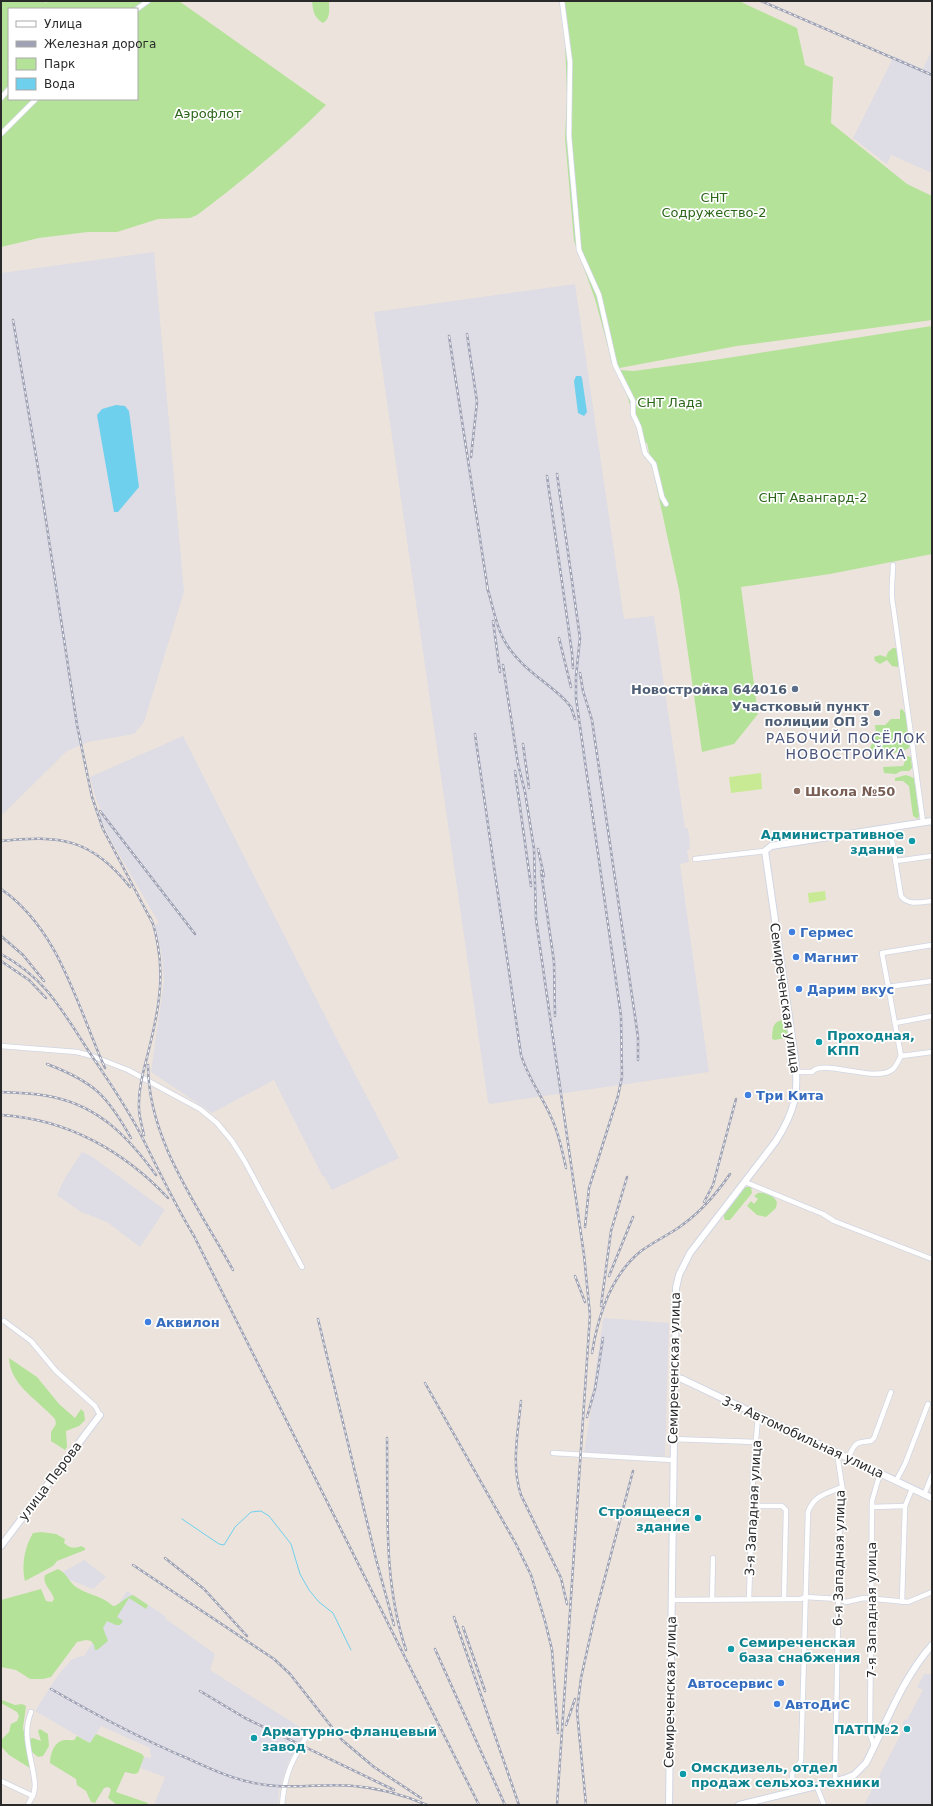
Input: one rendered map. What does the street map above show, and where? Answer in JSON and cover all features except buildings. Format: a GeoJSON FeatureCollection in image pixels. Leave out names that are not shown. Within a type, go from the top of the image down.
{"type":"FeatureCollection","features":[{"type":"Feature","properties":{"kind":"main road"},"geometry":{"type":"LineString","coordinates":[[765,851],[771,846],[932,821]]}},
{"type":"Feature","properties":{"kind":"main road","name":"Семиреченская улица"},"geometry":{"type":"LineString","coordinates":[[669,1805],[672,1439],[676,1288],[679,1275],[690,1253],[776,1141],[788,1122],[795,1103],[796,1072],[765,851]]}},
{"type":"Feature","properties":{"kind":"main road","name":"3-я Автомобильная улица"},"geometry":{"type":"LineString","coordinates":[[674,1377],[682,1379],[758,1417],[932,1498]]}},
{"type":"Feature","properties":{"kind":"main road","name":"улица Перова"},"geometry":{"type":"LineString","coordinates":[[1,1546],[100,1415]]}},
{"type":"Feature","properties":{"kind":"main road"},"geometry":{"type":"LineString","coordinates":[[739,1805],[817,1787],[854,1775],[866,1762],[905,1683],[916,1665],[932,1644]]}},
{"type":"Feature","properties":{"kind":"street"},"geometry":{"type":"LineString","coordinates":[[138,8],[148,1]]}},
{"type":"Feature","properties":{"kind":"street"},"geometry":{"type":"LineString","coordinates":[[562,1],[570,62],[569,136],[579,250],[599,295],[615,365],[633,401],[633,414],[639,427],[642,443],[649,460],[654,464],[662,497],[666,504]]}},
{"type":"Feature","properties":{"kind":"street"},"geometry":{"type":"LineString","coordinates":[[1,98],[8,90]]}},
{"type":"Feature","properties":{"kind":"street"},"geometry":{"type":"LineString","coordinates":[[1,134],[35,100]]}},
{"type":"Feature","properties":{"kind":"street"},"geometry":{"type":"LineString","coordinates":[[893,566],[893,585],[890,596],[893,605],[923,822]]}},
{"type":"Feature","properties":{"kind":"street"},"geometry":{"type":"LineString","coordinates":[[890,828],[901,896],[904,900],[909,902],[932,901]]}},
{"type":"Feature","properties":{"kind":"street"},"geometry":{"type":"LineString","coordinates":[[695,859],[765,851]]}},
{"type":"Feature","properties":{"kind":"street"},"geometry":{"type":"LineString","coordinates":[[896,861],[932,856]]}},
{"type":"Feature","properties":{"kind":"street"},"geometry":{"type":"LineString","coordinates":[[796,1072],[812,1072],[816,1068],[824,1067],[857,1072],[886,1072],[892,1070],[901,1056],[887,987],[882,953],[932,945]]}},
{"type":"Feature","properties":{"kind":"street"},"geometry":{"type":"LineString","coordinates":[[887,987],[932,981]]}},
{"type":"Feature","properties":{"kind":"street"},"geometry":{"type":"LineString","coordinates":[[895,1023],[932,1016]]}},
{"type":"Feature","properties":{"kind":"street"},"geometry":{"type":"LineString","coordinates":[[1,1046],[77,1052],[92,1056],[128,1070],[200,1109],[217,1123],[232,1140],[302,1267]]}},
{"type":"Feature","properties":{"kind":"street"},"geometry":{"type":"LineString","coordinates":[[901,1056],[932,1052]]}},
{"type":"Feature","properties":{"kind":"street"},"geometry":{"type":"LineString","coordinates":[[745,1182],[823,1214],[834,1221],[932,1259]]}},
{"type":"Feature","properties":{"kind":"street"},"geometry":{"type":"LineString","coordinates":[[4,1321],[20,1331],[31,1341],[56,1370],[96,1406],[100,1415]]}},
{"type":"Feature","properties":{"kind":"street"},"geometry":{"type":"LineString","coordinates":[[848,1458],[855,1444],[858,1442],[871,1441],[874,1438],[891,1392]]}},
{"type":"Feature","properties":{"kind":"street"},"geometry":{"type":"LineString","coordinates":[[896,1481],[905,1464],[928,1404]]}},
{"type":"Feature","properties":{"kind":"street","name":"3-я Западная улица"},"geometry":{"type":"LineString","coordinates":[[748,1599],[758,1417]]}},
{"type":"Feature","properties":{"kind":"street"},"geometry":{"type":"LineString","coordinates":[[672,1439],[756,1442]]}},
{"type":"Feature","properties":{"kind":"street"},"geometry":{"type":"LineString","coordinates":[[553,1453],[672,1460]]}},
{"type":"Feature","properties":{"kind":"street","name":"6-я Западная улица"},"geometry":{"type":"LineString","coordinates":[[835,1782],[840,1511],[843,1492],[837,1453]]}},
{"type":"Feature","properties":{"kind":"street","name":"7-я Западная улица"},"geometry":{"type":"LineString","coordinates":[[874,1746],[871,1741],[870,1734],[872,1508],[880,1474]]}},
{"type":"Feature","properties":{"kind":"street"},"geometry":{"type":"LineString","coordinates":[[924,1495],[932,1475]]}},
{"type":"Feature","properties":{"kind":"street"},"geometry":{"type":"LineString","coordinates":[[793,1792],[792,1774],[801,1761],[808,1512],[816,1498],[842,1488]]}},
{"type":"Feature","properties":{"kind":"street"},"geometry":{"type":"LineString","coordinates":[[902,1602],[905,1506],[912,1489]]}},
{"type":"Feature","properties":{"kind":"street"},"geometry":{"type":"LineString","coordinates":[[753,1506],[782,1506],[786,1510],[784,1599]]}},
{"type":"Feature","properties":{"kind":"street"},"geometry":{"type":"LineString","coordinates":[[872,1508],[905,1506]]}},
{"type":"Feature","properties":{"kind":"street"},"geometry":{"type":"LineString","coordinates":[[712,1600],[713,1558]]}},
{"type":"Feature","properties":{"kind":"street"},"geometry":{"type":"LineString","coordinates":[[671,1600],[784,1599],[805,1597],[838,1599],[851,1602],[871,1598],[902,1602],[914,1600],[932,1592]]}},
{"type":"Feature","properties":{"kind":"street"},"geometry":{"type":"LineString","coordinates":[[28,1805],[35,1789],[35,1778],[27,1732],[27,1723],[31,1712]]}},
{"type":"Feature","properties":{"kind":"street"},"geometry":{"type":"LineString","coordinates":[[282,1805],[284,1784],[287,1773],[310,1731]]}},
{"type":"Feature","properties":{"kind":"street"},"geometry":{"type":"LineString","coordinates":[[1,1781],[33,1796]]}},
{"type":"Feature","properties":{"kind":"street"},"geometry":{"type":"LineString","coordinates":[[817,1787],[824,1805]]}},
{"type":"Feature","properties":{"kind":"shaded area"},"geometry":{"type":"Polygon","coordinates":[[[932,50],[932,173],[891,155],[887,164],[853,138],[894,56],[923,69],[932,50]]]}},
{"type":"Feature","properties":{"kind":"shaded area"},"geometry":{"type":"Polygon","coordinates":[[[154,252],[184,592],[144,722],[134,734],[88,742],[67,751],[1,816],[1,273],[154,252]]]}},
{"type":"Feature","properties":{"kind":"shaded area"},"geometry":{"type":"Polygon","coordinates":[[[575,284],[624,619],[654,616],[685,828],[688,828],[690,843],[690,849],[687,850],[689,862],[680,864],[709,1072],[490,1104],[488,1102],[374,312],[575,284]]]}},
{"type":"Feature","properties":{"kind":"shaded area"},"geometry":{"type":"Polygon","coordinates":[[[183,736],[399,1158],[332,1190],[324,1176],[323,1177],[274,1080],[212,1113],[151,1072],[164,981],[162,956],[155,925],[159,923],[112,842],[99,816],[103,814],[96,799],[90,777],[183,736]]]}},
{"type":"Feature","properties":{"kind":"shaded area"},"geometry":{"type":"Polygon","coordinates":[[[82,1152],[91,1156],[165,1210],[140,1247],[107,1222],[81,1212],[57,1195],[65,1178],[82,1152]]]}},
{"type":"Feature","properties":{"kind":"shaded area"},"geometry":{"type":"Polygon","coordinates":[[[603,1319],[669,1323],[665,1456],[584,1453],[592,1404],[589,1402],[593,1390],[603,1319]]]}},
{"type":"Feature","properties":{"kind":"shaded area"},"geometry":{"type":"Polygon","coordinates":[[[84,1560],[106,1577],[93,1589],[70,1580],[63,1572],[84,1560]]]}},
{"type":"Feature","properties":{"kind":"shaded area"},"geometry":{"type":"Polygon","coordinates":[[[127,1591],[165,1616],[166,1619],[215,1654],[210,1670],[306,1731],[288,1762],[279,1790],[278,1805],[154,1805],[165,1777],[140,1768],[144,1757],[151,1758],[150,1748],[101,1726],[90,1743],[35,1711],[58,1675],[71,1660],[84,1656],[127,1591]]]}},
{"type":"Feature","properties":{"kind":"shaded area"},"geometry":{"type":"Polygon","coordinates":[[[924,1674],[932,1674],[932,1805],[864,1805],[905,1726],[902,1724],[905,1719],[907,1720],[923,1690],[917,1687],[924,1674]]]}},
{"type":"Feature","properties":{"kind":"green space","name":"Аэрофлот"},"geometry":{"type":"Polygon","coordinates":[[[1,1],[43,1],[46,3],[47,1],[179,1],[326,105],[263,162],[197,215],[190,218],[158,219],[117,232],[88,232],[39,238],[1,247],[1,1]]]}},
{"type":"Feature","properties":{"kind":"green space"},"geometry":{"type":"Polygon","coordinates":[[[312,1],[329,1],[328,16],[326,21],[323,23],[314,14],[312,1]]]}},
{"type":"Feature","properties":{"kind":"green space","name":"СНТ Содружество-2"},"geometry":{"type":"Polygon","coordinates":[[[560,1],[739,1],[797,28],[805,65],[833,77],[831,123],[907,184],[932,196],[932,320],[737,346],[614,369],[595,299],[574,241],[565,138],[567,97],[564,14],[560,1]]]}},
{"type":"Feature","properties":{"kind":"green space","name":"СНТ Авангард-2"},"geometry":{"type":"Polygon","coordinates":[[[932,326],[932,554],[830,574],[741,587],[758,714],[734,744],[702,752],[679,590],[647,443],[642,443],[619,370],[634,371],[714,360],[932,326]]]}},
{"type":"Feature","properties":{"kind":"green space"},"geometry":{"type":"Polygon","coordinates":[[[893,648],[898,651],[898,667],[892,666],[887,660],[880,664],[875,661],[874,657],[880,655],[886,657],[888,652],[893,648]]]}},
{"type":"Feature","properties":{"kind":"green space"},"geometry":{"type":"Polygon","coordinates":[[[902,709],[906,714],[910,744],[909,748],[897,752],[884,753],[876,751],[870,754],[869,751],[876,733],[875,725],[885,725],[891,719],[900,719],[900,710],[902,709]]]}},
{"type":"Feature","properties":{"kind":"green space"},"geometry":{"type":"Polygon","coordinates":[[[907,756],[911,757],[912,768],[909,771],[901,771],[896,774],[884,773],[883,767],[903,766],[907,756]]]}},
{"type":"Feature","properties":{"kind":"green space"},"geometry":{"type":"Polygon","coordinates":[[[761,773],[762,789],[731,793],[729,777],[761,773]]]}},
{"type":"Feature","properties":{"kind":"green space"},"geometry":{"type":"Polygon","coordinates":[[[906,775],[914,778],[919,815],[918,819],[913,816],[909,786],[903,781],[895,781],[895,778],[906,775]]]}},
{"type":"Feature","properties":{"kind":"green space"},"geometry":{"type":"Polygon","coordinates":[[[825,891],[826,900],[809,903],[808,893],[825,891]]]}},
{"type":"Feature","properties":{"kind":"green space"},"geometry":{"type":"Polygon","coordinates":[[[785,1019],[787,1020],[789,1037],[775,1040],[772,1039],[775,1023],[785,1019]]]}},
{"type":"Feature","properties":{"kind":"green space"},"geometry":{"type":"Polygon","coordinates":[[[751,1187],[752,1193],[730,1220],[725,1220],[723,1214],[744,1188],[751,1187]]]}},
{"type":"Feature","properties":{"kind":"green space"},"geometry":{"type":"Polygon","coordinates":[[[758,1193],[769,1194],[777,1202],[776,1208],[766,1217],[757,1215],[747,1206],[751,1201],[754,1204],[758,1199],[754,1196],[758,1193]]]}},
{"type":"Feature","properties":{"kind":"green space"},"geometry":{"type":"Polygon","coordinates":[[[9,1358],[37,1377],[59,1404],[75,1418],[81,1409],[84,1412],[85,1420],[79,1426],[66,1431],[67,1447],[65,1450],[51,1441],[51,1432],[56,1424],[55,1419],[26,1392],[14,1376],[9,1358]]]}},
{"type":"Feature","properties":{"kind":"green space"},"geometry":{"type":"Polygon","coordinates":[[[41,1532],[56,1534],[65,1539],[64,1543],[68,1546],[74,1548],[81,1546],[85,1548],[85,1550],[57,1561],[53,1566],[25,1581],[23,1569],[24,1556],[33,1533],[41,1532]]]}},
{"type":"Feature","properties":{"kind":"green space"},"geometry":{"type":"Polygon","coordinates":[[[58,1569],[64,1573],[76,1587],[105,1600],[113,1606],[133,1595],[148,1605],[146,1609],[129,1598],[117,1617],[123,1621],[120,1625],[116,1625],[107,1621],[103,1628],[108,1641],[97,1650],[95,1650],[91,1641],[86,1640],[77,1642],[51,1677],[43,1679],[30,1679],[16,1670],[1,1667],[1,1600],[41,1589],[46,1601],[52,1602],[54,1599],[53,1596],[44,1579],[45,1575],[58,1569]]]}},
{"type":"Feature","properties":{"kind":"green space"},"geometry":{"type":"Polygon","coordinates":[[[2,1700],[15,1705],[22,1704],[26,1706],[23,1728],[26,1740],[33,1738],[41,1741],[38,1731],[40,1729],[48,1734],[49,1746],[43,1756],[38,1757],[32,1752],[29,1752],[30,1768],[9,1755],[1,1746],[1,1740],[9,1732],[11,1724],[17,1721],[19,1716],[17,1712],[1,1703],[2,1700]]]}},
{"type":"Feature","properties":{"kind":"green space"},"geometry":{"type":"Polygon","coordinates":[[[96,1734],[142,1754],[144,1757],[138,1773],[134,1774],[125,1772],[116,1792],[148,1803],[147,1805],[117,1805],[108,1798],[111,1789],[108,1787],[104,1788],[95,1803],[91,1802],[86,1791],[77,1785],[76,1779],[50,1763],[52,1750],[61,1741],[74,1740],[77,1736],[90,1743],[96,1734]]]}},
{"type":"Feature","properties":{"kind":"water"},"geometry":{"type":"Polygon","coordinates":[[[576,376],[581,376],[582,378],[587,412],[584,416],[578,413],[574,381],[576,376]]]}},
{"type":"Feature","properties":{"kind":"water"},"geometry":{"type":"Polygon","coordinates":[[[116,405],[125,406],[129,411],[139,487],[118,512],[114,512],[97,415],[102,409],[116,405]]]}},
{"type":"Feature","properties":{"kind":"waterway"},"geometry":{"type":"LineString","coordinates":[[182,1519],[219,1544],[224,1545],[235,1527],[251,1512],[261,1511],[269,1516],[291,1544],[300,1574],[309,1590],[319,1602],[333,1613],[351,1650]]}},
{"type":"Feature","properties":{"kind":"railway"},"geometry":{"type":"LineString","coordinates":[[761,1],[932,75]]}},
{"type":"Feature","properties":{"kind":"railway"},"geometry":{"type":"LineString","coordinates":[[13,320],[38,468],[77,725],[92,797],[103,829],[152,922]]}},
{"type":"Feature","properties":{"kind":"railway"},"geometry":{"type":"LineString","coordinates":[[467,334],[477,402],[471,457]]}},
{"type":"Feature","properties":{"kind":"railway"},"geometry":{"type":"LineString","coordinates":[[449,336],[488,591]]}},
{"type":"Feature","properties":{"kind":"railway"},"geometry":{"type":"LineString","coordinates":[[557,474],[580,638],[576,676],[576,698],[621,1016],[622,1077],[618,1096],[589,1188],[585,1227]]}},
{"type":"Feature","properties":{"kind":"railway"},"geometry":{"type":"LineString","coordinates":[[547,476],[573,668]]}},
{"type":"Feature","properties":{"kind":"railway"},"geometry":{"type":"LineString","coordinates":[[487,587],[497,624],[507,645],[519,661],[565,700],[571,707],[575,719]]}},
{"type":"Feature","properties":{"kind":"railway"},"geometry":{"type":"LineString","coordinates":[[493,621],[500,672]]}},
{"type":"Feature","properties":{"kind":"railway"},"geometry":{"type":"LineString","coordinates":[[559,638],[571,687]]}},
{"type":"Feature","properties":{"kind":"railway"},"geometry":{"type":"LineString","coordinates":[[503,665],[518,764],[525,792],[534,849],[536,919],[584,1255],[590,1315],[557,1805]]}},
{"type":"Feature","properties":{"kind":"railway"},"geometry":{"type":"LineString","coordinates":[[580,673],[583,691],[592,720],[638,1037],[638,1060]]}},
{"type":"Feature","properties":{"kind":"railway"},"geometry":{"type":"LineString","coordinates":[[475,734],[521,1055],[527,1071],[554,1123],[566,1168]]}},
{"type":"Feature","properties":{"kind":"railway"},"geometry":{"type":"LineString","coordinates":[[523,744],[529,788]]}},
{"type":"Feature","properties":{"kind":"railway"},"geometry":{"type":"LineString","coordinates":[[515,771],[531,886]]}},
{"type":"Feature","properties":{"kind":"railway"},"geometry":{"type":"LineString","coordinates":[[100,811],[195,934]]}},
{"type":"Feature","properties":{"kind":"railway"},"geometry":{"type":"LineString","coordinates":[[1,841],[41,839],[73,843],[88,849],[102,858],[130,887]]}},
{"type":"Feature","properties":{"kind":"railway"},"geometry":{"type":"LineString","coordinates":[[538,849],[544,876]]}},
{"type":"Feature","properties":{"kind":"railway"},"geometry":{"type":"LineString","coordinates":[[541,871],[554,962],[555,1016]]}},
{"type":"Feature","properties":{"kind":"railway"},"geometry":{"type":"LineString","coordinates":[[1,889],[21,906],[38,926],[52,947],[65,971],[105,1068]]}},
{"type":"Feature","properties":{"kind":"railway"},"geometry":{"type":"LineString","coordinates":[[144,1135],[139,1111],[139,1100],[142,1076],[155,1020],[160,984],[160,959],[154,927],[150,917]]}},
{"type":"Feature","properties":{"kind":"railway"},"geometry":{"type":"LineString","coordinates":[[1,936],[23,955],[44,981]]}},
{"type":"Feature","properties":{"kind":"railway"},"geometry":{"type":"LineString","coordinates":[[1,954],[28,972],[58,1004],[137,1127],[194,1236],[479,1805]]}},
{"type":"Feature","properties":{"kind":"railway"},"geometry":{"type":"LineString","coordinates":[[1,961],[29,980],[46,998]]}},
{"type":"Feature","properties":{"kind":"railway"},"geometry":{"type":"LineString","coordinates":[[47,1064],[77,1077],[98,1092],[114,1111],[131,1138]]}},
{"type":"Feature","properties":{"kind":"railway"},"geometry":{"type":"LineString","coordinates":[[148,1065],[150,1093],[156,1120],[166,1146],[177,1172],[233,1270]]}},
{"type":"Feature","properties":{"kind":"railway"},"geometry":{"type":"LineString","coordinates":[[1,1092],[27,1093],[53,1097],[85,1108],[99,1116],[124,1137],[146,1161],[156,1175]]}},
{"type":"Feature","properties":{"kind":"railway"},"geometry":{"type":"LineString","coordinates":[[704,1202],[713,1185],[736,1099]]}},
{"type":"Feature","properties":{"kind":"railway"},"geometry":{"type":"LineString","coordinates":[[1,1115],[49,1123],[93,1140],[133,1166],[168,1198]]}},
{"type":"Feature","properties":{"kind":"railway"},"geometry":{"type":"LineString","coordinates":[[592,1353],[602,1311],[614,1284],[622,1272],[641,1251],[675,1230],[698,1212],[712,1198],[730,1174]]}},
{"type":"Feature","properties":{"kind":"railway"},"geometry":{"type":"LineString","coordinates":[[601,1306],[611,1231],[627,1177]]}},
{"type":"Feature","properties":{"kind":"railway"},"geometry":{"type":"LineString","coordinates":[[609,1276],[633,1217]]}},
{"type":"Feature","properties":{"kind":"railway"},"geometry":{"type":"LineString","coordinates":[[575,1276],[585,1302]]}},
{"type":"Feature","properties":{"kind":"railway"},"geometry":{"type":"LineString","coordinates":[[318,1319],[376,1559],[394,1625]]}},
{"type":"Feature","properties":{"kind":"railway"},"geometry":{"type":"LineString","coordinates":[[587,1417],[595,1389],[603,1338]]}},
{"type":"Feature","properties":{"kind":"railway"},"geometry":{"type":"LineString","coordinates":[[425,1383],[516,1544],[531,1575],[552,1650],[558,1733]]}},
{"type":"Feature","properties":{"kind":"railway"},"geometry":{"type":"LineString","coordinates":[[521,1401],[516,1448],[516,1472],[518,1484],[521,1495],[561,1578],[567,1604]]}},
{"type":"Feature","properties":{"kind":"railway"},"geometry":{"type":"LineString","coordinates":[[387,1438],[387,1518],[390,1571],[393,1598],[406,1650]]}},
{"type":"Feature","properties":{"kind":"railway"},"geometry":{"type":"LineString","coordinates":[[586,1805],[577,1711],[581,1678],[595,1615],[633,1471]]}},
{"type":"Feature","properties":{"kind":"railway"},"geometry":{"type":"LineString","coordinates":[[165,1558],[204,1589],[247,1636]]}},
{"type":"Feature","properties":{"kind":"railway"},"geometry":{"type":"LineString","coordinates":[[133,1565],[274,1659],[290,1674],[342,1740],[374,1767],[421,1798]]}},
{"type":"Feature","properties":{"kind":"railway"},"geometry":{"type":"LineString","coordinates":[[454,1617],[519,1805]]}},
{"type":"Feature","properties":{"kind":"railway"},"geometry":{"type":"LineString","coordinates":[[463,1627],[485,1691]]}},
{"type":"Feature","properties":{"kind":"railway"},"geometry":{"type":"LineString","coordinates":[[435,1649],[505,1805]]}},
{"type":"Feature","properties":{"kind":"railway"},"geometry":{"type":"LineString","coordinates":[[51,1689],[136,1735],[226,1775],[246,1781],[277,1786],[343,1785],[373,1788],[391,1792],[427,1805]]}},
{"type":"Feature","properties":{"kind":"railway"},"geometry":{"type":"LineString","coordinates":[[200,1691],[245,1718],[394,1790]]}},
{"type":"Feature","properties":{"kind":"railway"},"geometry":{"type":"LineString","coordinates":[[566,1725],[575,1699]]}},
{"type":"Feature","properties":{"kind":"place","name":"Новостройка 644016"},"geometry":{"type":"Point","coordinates":[795,689]}},
{"type":"Feature","properties":{"kind":"place","name":"Участковый пункт полиции ОП 3"},"geometry":{"type":"Point","coordinates":[877,713]}},
{"type":"Feature","properties":{"kind":"place","name":"Школа №50"},"geometry":{"type":"Point","coordinates":[797,791]}},
{"type":"Feature","properties":{"kind":"place","name":"Административное здание"},"geometry":{"type":"Point","coordinates":[912,841]}},
{"type":"Feature","properties":{"kind":"place","name":"Гермес"},"geometry":{"type":"Point","coordinates":[792,932]}},
{"type":"Feature","properties":{"kind":"place","name":"Магнит"},"geometry":{"type":"Point","coordinates":[796,957]}},
{"type":"Feature","properties":{"kind":"place","name":"Дарим вкус"},"geometry":{"type":"Point","coordinates":[799,989]}},
{"type":"Feature","properties":{"kind":"place","name":"Проходная, КПП"},"geometry":{"type":"Point","coordinates":[819,1042]}},
{"type":"Feature","properties":{"kind":"place","name":"Три Кита"},"geometry":{"type":"Point","coordinates":[748,1095]}},
{"type":"Feature","properties":{"kind":"place","name":"Аквилон"},"geometry":{"type":"Point","coordinates":[148,1322]}},
{"type":"Feature","properties":{"kind":"place","name":"Строящееся здание"},"geometry":{"type":"Point","coordinates":[698,1518]}},
{"type":"Feature","properties":{"kind":"place","name":"Семиреченская база снабжения"},"geometry":{"type":"Point","coordinates":[731,1649]}},
{"type":"Feature","properties":{"kind":"place","name":"Автосервис"},"geometry":{"type":"Point","coordinates":[781,1683]}},
{"type":"Feature","properties":{"kind":"place","name":"АвтоДиС"},"geometry":{"type":"Point","coordinates":[777,1704]}},
{"type":"Feature","properties":{"kind":"place","name":"ПАТП№2"},"geometry":{"type":"Point","coordinates":[907,1729]}},
{"type":"Feature","properties":{"kind":"place","name":"Арматурно-фланцевый завод"},"geometry":{"type":"Point","coordinates":[254,1738]}},
{"type":"Feature","properties":{"kind":"place","name":"Омскдизель, отдел продаж сельхоз.техники"},"geometry":{"type":"Point","coordinates":[683,1774]}},
{"type":"Feature","properties":{"kind":"district","name":"РАБОЧИЙ ПОСЁЛОК НОВОСТРОЙКА"},"geometry":{"type":"Point","coordinates":[846,746]}},
{"type":"Feature","properties":{"kind":"park label","name":"СНТ Лада"},"geometry":{"type":"Point","coordinates":[670,402]}}]}
